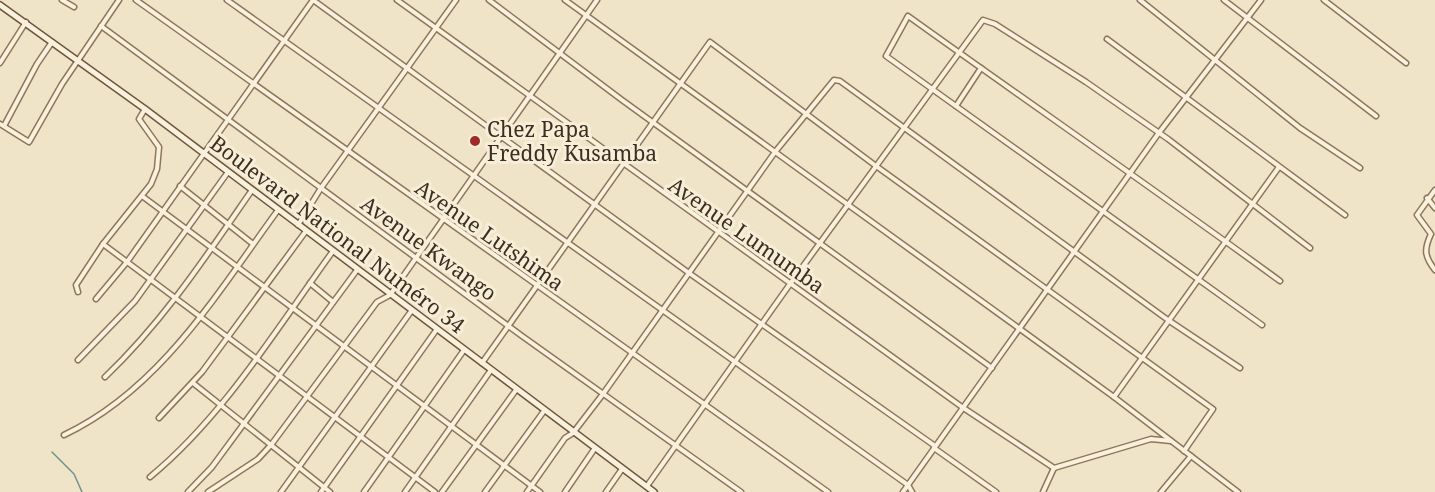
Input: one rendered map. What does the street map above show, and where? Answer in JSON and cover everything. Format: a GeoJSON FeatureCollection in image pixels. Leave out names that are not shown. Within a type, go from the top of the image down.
{"type":"FeatureCollection","features":[{"type":"Feature","properties":{"kind":"main road","name":"Boulevard National Numéro 34"},"geometry":{"type":"LineString","coordinates":[[0,4],[146,109],[649,490]]}},
{"type":"Feature","properties":{"kind":"street"},"geometry":{"type":"LineString","coordinates":[[62,0],[74,7]]}},
{"type":"Feature","properties":{"kind":"street"},"geometry":{"type":"LineString","coordinates":[[52,42],[2,125],[29,142],[78,61],[119,0]]}},
{"type":"Feature","properties":{"kind":"street","name":"Avenue Lutshima"},"geometry":{"type":"LineString","coordinates":[[136,0],[349,151],[404,193],[443,217],[828,492]]}},
{"type":"Feature","properties":{"kind":"street"},"geometry":{"type":"LineString","coordinates":[[227,0],[908,485],[912,492]]}},
{"type":"Feature","properties":{"kind":"street"},"geometry":{"type":"LineString","coordinates":[[96,299],[127,262],[313,0],[996,492]]}},
{"type":"Feature","properties":{"kind":"street","name":"Avenue Lumumba"},"geometry":{"type":"LineString","coordinates":[[397,0],[718,233],[962,406],[1054,468]]}},
{"type":"Feature","properties":{"kind":"street"},"geometry":{"type":"LineString","coordinates":[[298,225],[321,188],[456,0]]}},
{"type":"Feature","properties":{"kind":"street"},"geometry":{"type":"LineString","coordinates":[[489,0],[992,369]]}},
{"type":"Feature","properties":{"kind":"street"},"geometry":{"type":"LineString","coordinates":[[565,0],[1114,397],[1238,492]]}},
{"type":"Feature","properties":{"kind":"street"},"geometry":{"type":"LineString","coordinates":[[208,492],[258,459],[271,446],[377,302],[390,294],[597,0]]}},
{"type":"Feature","properties":{"kind":"street"},"geometry":{"type":"LineString","coordinates":[[1140,0],[1216,58],[1300,128],[1360,168]]}},
{"type":"Feature","properties":{"kind":"street"},"geometry":{"type":"LineString","coordinates":[[1224,0],[1376,116]]}},
{"type":"Feature","properties":{"kind":"street"},"geometry":{"type":"LineString","coordinates":[[903,492],[962,406],[992,369],[1158,134],[1261,0]]}},
{"type":"Feature","properties":{"kind":"street"},"geometry":{"type":"LineString","coordinates":[[1324,0],[1406,63]]}},
{"type":"Feature","properties":{"kind":"street"},"geometry":{"type":"LineString","coordinates":[[1262,326],[886,56],[908,15],[1067,126],[1280,281]]}},
{"type":"Feature","properties":{"kind":"street"},"geometry":{"type":"LineString","coordinates":[[649,490],[675,447],[790,284],[983,20],[995,24],[1086,82],[1182,150],[1310,248]]}},
{"type":"Feature","properties":{"kind":"street"},"geometry":{"type":"LineString","coordinates":[[0,63],[27,22]]}},
{"type":"Feature","properties":{"kind":"street","name":"Avenue Kwango"},"geometry":{"type":"LineString","coordinates":[[101,26],[510,327],[741,492]]}},
{"type":"Feature","properties":{"kind":"street"},"geometry":{"type":"LineString","coordinates":[[1107,39],[1345,215]]}},
{"type":"Feature","properties":{"kind":"street"},"geometry":{"type":"LineString","coordinates":[[482,363],[510,327],[710,42],[876,166],[1213,409],[1184,451]]}},
{"type":"Feature","properties":{"kind":"street"},"geometry":{"type":"LineString","coordinates":[[956,106],[981,68]]}},
{"type":"Feature","properties":{"kind":"street"},"geometry":{"type":"LineString","coordinates":[[527,492],[565,438],[573,433],[603,394],[804,113],[834,80],[840,81],[1168,320],[1240,368]]}},
{"type":"Feature","properties":{"kind":"street"},"geometry":{"type":"LineString","coordinates":[[78,292],[76,285],[103,244],[142,196],[156,174],[159,151],[155,140],[139,119],[146,109]]}},
{"type":"Feature","properties":{"kind":"street"},"geometry":{"type":"LineString","coordinates":[[1114,397],[1224,240],[1279,167]]}},
{"type":"Feature","properties":{"kind":"street"},"geometry":{"type":"LineString","coordinates":[[78,360],[120,320],[228,172]]}},
{"type":"Feature","properties":{"kind":"street"},"geometry":{"type":"LineString","coordinates":[[180,186],[253,244]]}},
{"type":"Feature","properties":{"kind":"street"},"geometry":{"type":"LineString","coordinates":[[105,376],[134,349],[176,299],[252,190]]}},
{"type":"Feature","properties":{"kind":"street"},"geometry":{"type":"LineString","coordinates":[[1435,190],[1417,214],[1431,234],[1425,256],[1435,270]]}},
{"type":"Feature","properties":{"kind":"street"},"geometry":{"type":"LineString","coordinates":[[142,196],[540,492]]}},
{"type":"Feature","properties":{"kind":"street"},"geometry":{"type":"LineString","coordinates":[[1427,198],[1435,208]]}},
{"type":"Feature","properties":{"kind":"street"},"geometry":{"type":"LineString","coordinates":[[64,435],[97,417],[153,372],[199,317],[278,210]]}},
{"type":"Feature","properties":{"kind":"street"},"geometry":{"type":"LineString","coordinates":[[159,418],[193,382],[306,231]]}},
{"type":"Feature","properties":{"kind":"street"},"geometry":{"type":"LineString","coordinates":[[103,244],[435,492]]}},
{"type":"Feature","properties":{"kind":"street"},"geometry":{"type":"LineString","coordinates":[[150,477],[193,438],[255,359],[333,251]]}},
{"type":"Feature","properties":{"kind":"street"},"geometry":{"type":"LineString","coordinates":[[188,492],[212,467],[357,270]]}},
{"type":"Feature","properties":{"kind":"street"},"geometry":{"type":"LineString","coordinates":[[310,283],[333,302]]}},
{"type":"Feature","properties":{"kind":"street"},"geometry":{"type":"LineString","coordinates":[[281,492],[412,310]]}},
{"type":"Feature","properties":{"kind":"street"},"geometry":{"type":"LineString","coordinates":[[323,490],[437,329]]}},
{"type":"Feature","properties":{"kind":"street"},"geometry":{"type":"LineString","coordinates":[[364,492],[464,350]]}},
{"type":"Feature","properties":{"kind":"street"},"geometry":{"type":"LineString","coordinates":[[405,492],[491,370]]}},
{"type":"Feature","properties":{"kind":"street"},"geometry":{"type":"LineString","coordinates":[[193,382],[299,467],[323,490],[330,492]]}},
{"type":"Feature","properties":{"kind":"street"},"geometry":{"type":"LineString","coordinates":[[442,492],[516,390]]}},
{"type":"Feature","properties":{"kind":"street"},"geometry":{"type":"LineString","coordinates":[[485,492],[544,411]]}},
{"type":"Feature","properties":{"kind":"street"},"geometry":{"type":"LineString","coordinates":[[1043,492],[1054,468],[1151,439],[1172,441]]}},
{"type":"Feature","properties":{"kind":"street"},"geometry":{"type":"LineString","coordinates":[[565,492],[595,448]]}},
{"type":"Feature","properties":{"kind":"street"},"geometry":{"type":"LineString","coordinates":[[1161,492],[1191,456]]}},
{"type":"Feature","properties":{"kind":"street"},"geometry":{"type":"LineString","coordinates":[[606,492],[622,469]]}},
{"type":"Feature","properties":{"kind":"waterway"},"geometry":{"type":"LineString","coordinates":[[52,452],[74,474],[82,492]]}},
{"type":"Feature","properties":{"kind":"place","name":"Chez Papa Freddy Kusamba"},"geometry":{"type":"Point","coordinates":[475,141]}}]}
